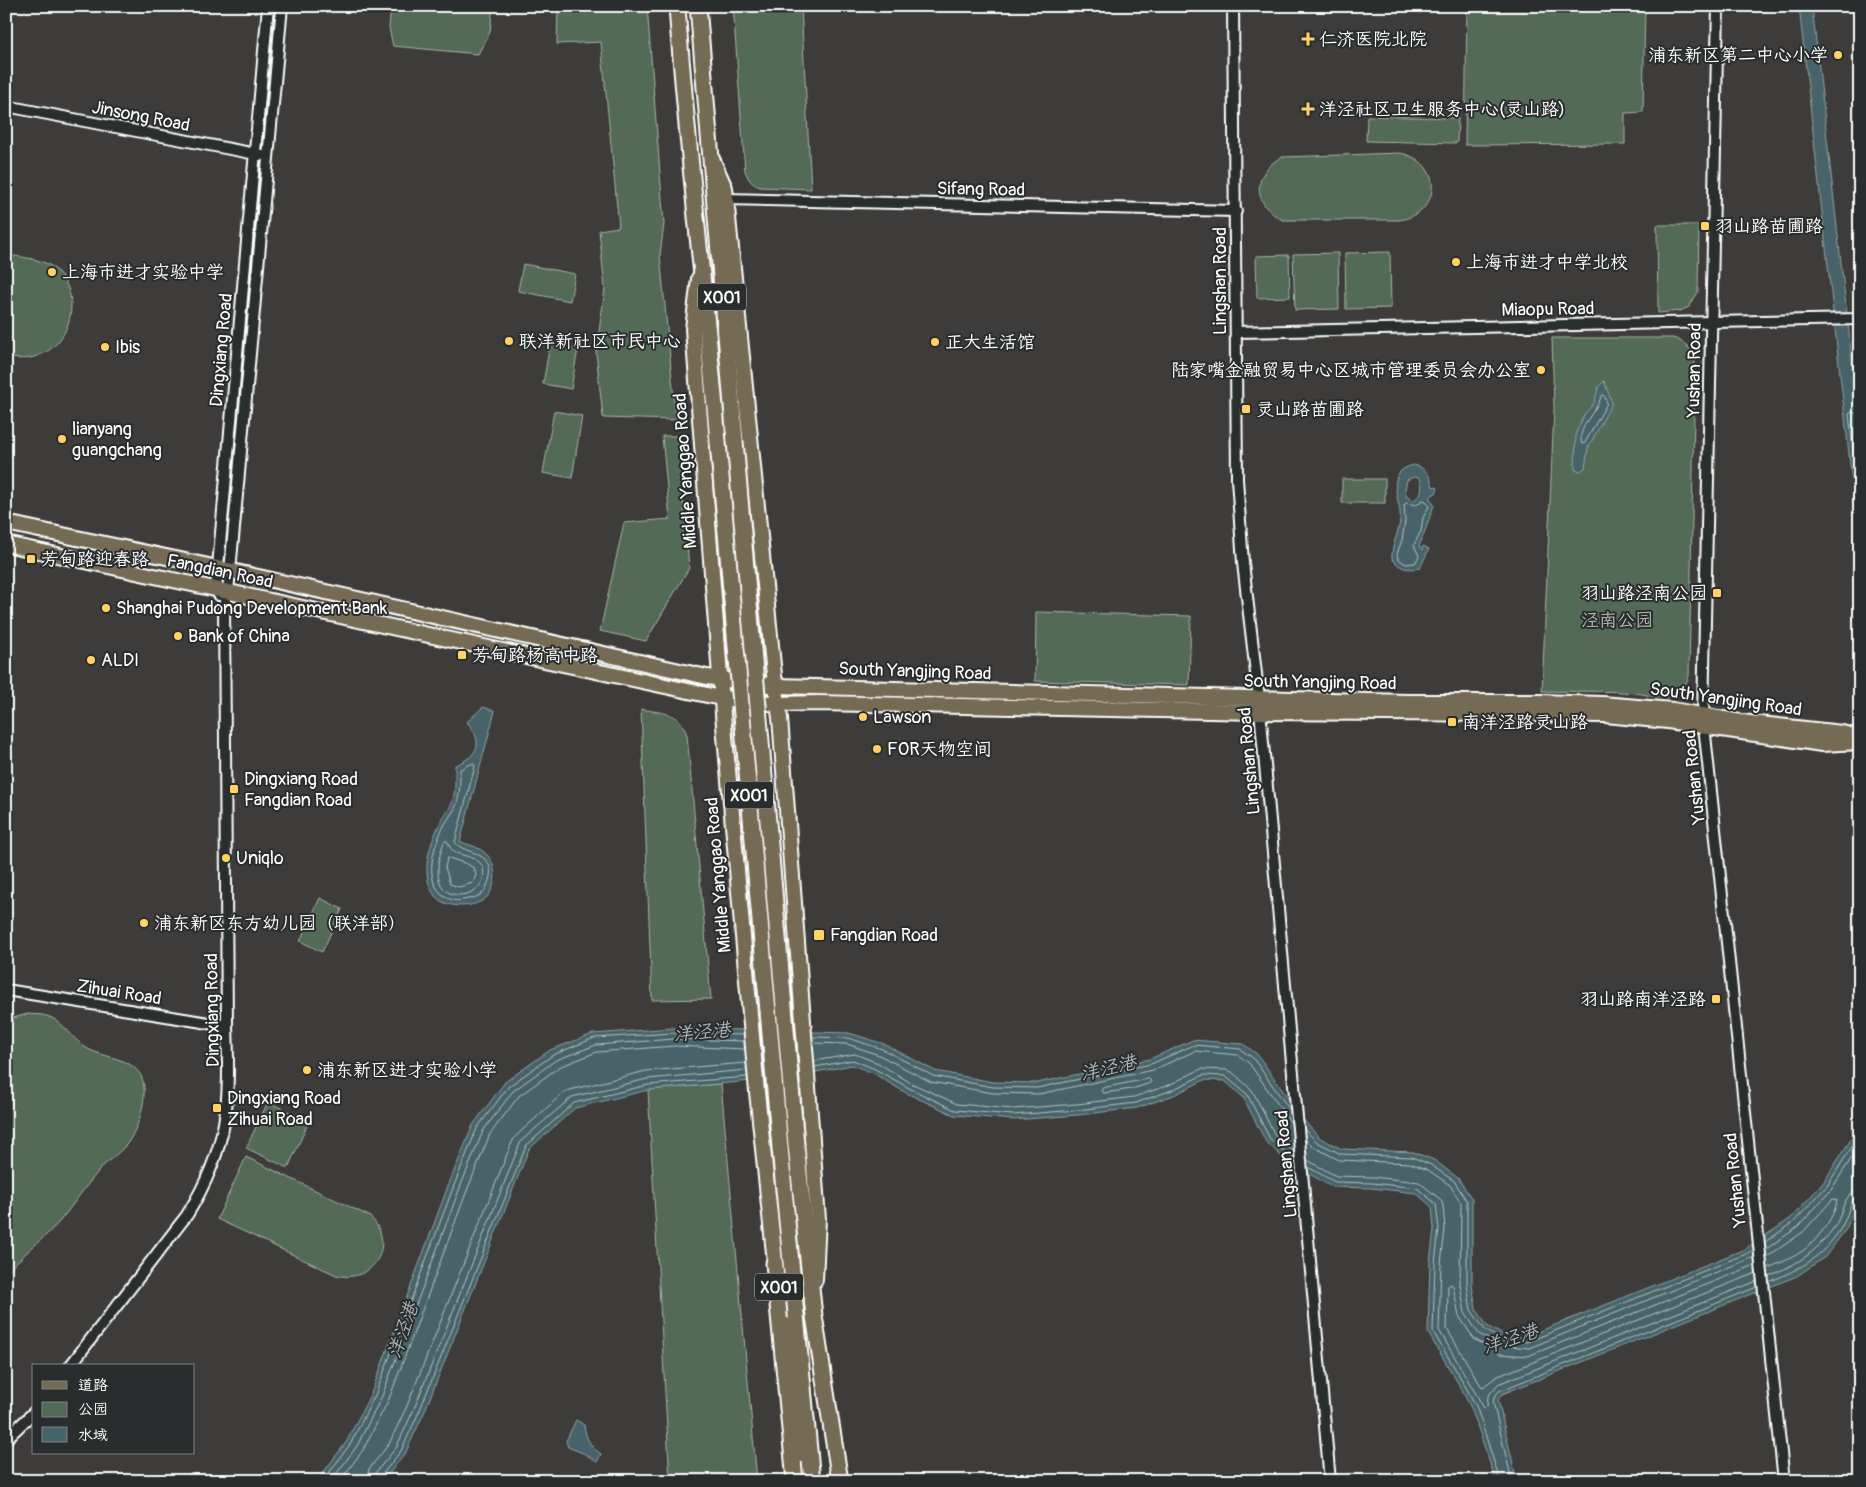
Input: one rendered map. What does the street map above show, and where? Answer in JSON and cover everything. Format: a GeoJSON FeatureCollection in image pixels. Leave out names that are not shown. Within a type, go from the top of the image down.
{"type":"FeatureCollection","features":[{"type":"Feature","properties":{"kind":"highway","name":"Middle Yanggao Road"},"geometry":{"type":"LineString","coordinates":[[677,6],[700,264],[709,338],[780,1148],[812,1481]]}},
{"type":"Feature","properties":{"kind":"highway","name":"X001"},"geometry":{"type":"LineString","coordinates":[[698,6],[796,1145],[814,1316],[840,1481]]}},
{"type":"Feature","properties":{"kind":"highway"},"geometry":{"type":"LineString","coordinates":[[774,1263],[795,1481]]}},
{"type":"Feature","properties":{"kind":"main road","name":"X001"},"geometry":{"type":"LineString","coordinates":[[710,154],[725,188],[778,704],[818,1219],[814,1316]]}},
{"type":"Feature","properties":{"kind":"main road","name":"Middle Yanggao Road"},"geometry":{"type":"LineString","coordinates":[[700,264],[693,329],[721,698],[774,1263],[791,1352],[805,1481]]}},
{"type":"Feature","properties":{"kind":"main road","name":"Fangdian Road"},"geometry":{"type":"LineString","coordinates":[[6,523],[776,686]]}},
{"type":"Feature","properties":{"kind":"main road","name":"Fangdian Road"},"geometry":{"type":"LineString","coordinates":[[6,544],[222,596],[721,698],[778,704]]}},
{"type":"Feature","properties":{"kind":"main road","name":"South Yangjing Road"},"geometry":{"type":"LineString","coordinates":[[776,686],[1260,706]]}},
{"type":"Feature","properties":{"kind":"main road","name":"South Yangjing Road"},"geometry":{"type":"LineString","coordinates":[[778,704],[1260,706],[1407,702],[1540,702],[1602,704],[1673,710],[1704,722],[1822,744],[1860,742]]}},
{"type":"Feature","properties":{"kind":"main road","name":"South Yangjing Road"},"geometry":{"type":"LineString","coordinates":[[1704,722],[1741,722],[1842,733],[1860,738]]}},
{"type":"Feature","properties":{"kind":"street","name":"Dingxiang Road"},"geometry":{"type":"LineString","coordinates":[[72,1364],[187,1215],[202,1190],[214,1164],[222,1138],[227,1108],[229,1077],[222,596],[268,6]]}},
{"type":"Feature","properties":{"kind":"street","name":"Dingxiang Road"},"geometry":{"type":"LineString","coordinates":[[224,570],[269,156],[282,6]]}},
{"type":"Feature","properties":{"kind":"street","name":"Lingshan Road"},"geometry":{"type":"LineString","coordinates":[[1234,6],[1236,332],[1240,521],[1243,563],[1260,706],[1330,1481]]}},
{"type":"Feature","properties":{"kind":"street","name":"Yushan Road"},"geometry":{"type":"LineString","coordinates":[[1718,6],[1704,722],[1784,1481]]}},
{"type":"Feature","properties":{"kind":"street","name":"Jinsong Road"},"geometry":{"type":"LineString","coordinates":[[6,106],[269,156]]}},
{"type":"Feature","properties":{"kind":"street","name":"Sifang Road"},"geometry":{"type":"LineString","coordinates":[[726,199],[1236,212]]}},
{"type":"Feature","properties":{"kind":"street","name":"Miaopu Road"},"geometry":{"type":"LineString","coordinates":[[1236,332],[1856,319]]}},
{"type":"Feature","properties":{"kind":"street","name":"Zihuai Road"},"geometry":{"type":"LineString","coordinates":[[6,990],[227,1026]]}},
{"type":"Feature","properties":{"kind":"street"},"geometry":{"type":"LineString","coordinates":[[6,1439],[32,1414]]}},
{"type":"Feature","properties":{"kind":"green space"},"geometry":{"type":"Polygon","coordinates":[[[391,6],[493,6],[490,32],[478,54],[393,46],[389,28],[391,6]]]}},
{"type":"Feature","properties":{"kind":"green space"},"geometry":{"type":"Polygon","coordinates":[[[558,6],[647,6],[664,224],[660,255],[676,420],[603,418],[596,352],[605,289],[599,230],[619,227],[601,42],[557,44],[558,6]]]}},
{"type":"Feature","properties":{"kind":"green space"},"geometry":{"type":"Polygon","coordinates":[[[733,6],[801,6],[811,189],[760,187],[751,181],[745,171],[733,6]]]}},
{"type":"Feature","properties":{"kind":"green space"},"geometry":{"type":"Polygon","coordinates":[[[1467,6],[1645,6],[1643,112],[1625,113],[1625,144],[1465,145],[1467,6]]]}},
{"type":"Feature","properties":{"kind":"green space"},"geometry":{"type":"Polygon","coordinates":[[[1367,116],[1458,118],[1457,143],[1366,141],[1367,116]]]}},
{"type":"Feature","properties":{"kind":"green space"},"geometry":{"type":"Polygon","coordinates":[[[1400,153],[1414,158],[1424,166],[1430,176],[1432,186],[1430,197],[1424,207],[1414,215],[1400,220],[1283,220],[1265,206],[1261,197],[1259,188],[1265,171],[1272,163],[1282,157],[1400,153]]]}},
{"type":"Feature","properties":{"kind":"green space"},"geometry":{"type":"Polygon","coordinates":[[[1657,225],[1699,225],[1698,292],[1689,307],[1680,311],[1658,313],[1657,225]]]}},
{"type":"Feature","properties":{"kind":"green space"},"geometry":{"type":"Polygon","coordinates":[[[1390,252],[1391,308],[1346,309],[1345,253],[1390,252]]]}},
{"type":"Feature","properties":{"kind":"green space"},"geometry":{"type":"Polygon","coordinates":[[[1338,253],[1339,309],[1295,310],[1293,254],[1338,253]]]}},
{"type":"Feature","properties":{"kind":"green space"},"geometry":{"type":"Polygon","coordinates":[[[6,255],[46,263],[61,276],[68,288],[71,301],[70,315],[66,328],[50,350],[37,356],[22,359],[6,357],[6,255]]]}},
{"type":"Feature","properties":{"kind":"green space"},"geometry":{"type":"Polygon","coordinates":[[[1289,255],[1290,297],[1257,298],[1256,256],[1289,255]]]}},
{"type":"Feature","properties":{"kind":"green space"},"geometry":{"type":"Polygon","coordinates":[[[523,264],[575,274],[570,301],[518,291],[523,264]]]}},
{"type":"Feature","properties":{"kind":"green space","name":"泾南公园"},"geometry":{"type":"Polygon","coordinates":[[[1552,338],[1673,338],[1688,347],[1694,358],[1689,676],[1685,685],[1676,695],[1659,697],[1635,693],[1542,691],[1554,409],[1552,338]]]}},
{"type":"Feature","properties":{"kind":"green space"},"geometry":{"type":"Polygon","coordinates":[[[550,344],[578,349],[571,389],[543,384],[550,344]]]}},
{"type":"Feature","properties":{"kind":"green space"},"geometry":{"type":"Polygon","coordinates":[[[554,411],[582,416],[572,478],[543,473],[554,411]]]}},
{"type":"Feature","properties":{"kind":"green space"},"geometry":{"type":"Polygon","coordinates":[[[662,436],[678,436],[689,568],[646,641],[600,631],[624,523],[670,519],[662,436]]]}},
{"type":"Feature","properties":{"kind":"green space"},"geometry":{"type":"Polygon","coordinates":[[[1342,479],[1385,479],[1385,503],[1342,503],[1342,479]]]}},
{"type":"Feature","properties":{"kind":"green space"},"geometry":{"type":"Polygon","coordinates":[[[1036,612],[1191,616],[1189,685],[1035,681],[1036,612]]]}},
{"type":"Feature","properties":{"kind":"green space"},"geometry":{"type":"Polygon","coordinates":[[[641,709],[670,714],[680,721],[687,735],[711,999],[652,1000],[641,709]]]}},
{"type":"Feature","properties":{"kind":"green space"},"geometry":{"type":"Polygon","coordinates":[[[320,898],[342,909],[322,952],[300,941],[320,898]]]}},
{"type":"Feature","properties":{"kind":"green space"},"geometry":{"type":"Polygon","coordinates":[[[28,1014],[45,1015],[58,1022],[88,1049],[131,1065],[141,1076],[144,1092],[139,1121],[127,1144],[100,1169],[60,1221],[6,1274],[6,1020],[28,1014]]]}},
{"type":"Feature","properties":{"kind":"green space"},"geometry":{"type":"Polygon","coordinates":[[[721,1084],[757,1481],[670,1481],[648,1090],[721,1084]]]}},
{"type":"Feature","properties":{"kind":"green space"},"geometry":{"type":"Polygon","coordinates":[[[268,1102],[309,1121],[288,1168],[246,1148],[268,1102]]]}},
{"type":"Feature","properties":{"kind":"green space"},"geometry":{"type":"Polygon","coordinates":[[[246,1157],[369,1216],[377,1226],[381,1238],[381,1249],[378,1259],[371,1268],[361,1274],[350,1276],[336,1275],[217,1219],[246,1157]]]}},
{"type":"Feature","properties":{"kind":"water"},"geometry":{"type":"Polygon","coordinates":[[[1799,6],[1812,6],[1860,431],[1860,553],[1799,6]]]}},
{"type":"Feature","properties":{"kind":"water"},"geometry":{"type":"Polygon","coordinates":[[[1604,381],[1612,403],[1588,448],[1585,468],[1580,471],[1575,470],[1576,433],[1584,415],[1594,403],[1599,386],[1604,381]]]}},
{"type":"Feature","properties":{"kind":"water"},"geometry":{"type":"Polygon","coordinates":[[[1414,465],[1422,468],[1429,476],[1433,487],[1436,486],[1438,488],[1436,493],[1430,498],[1434,505],[1419,546],[1422,550],[1423,546],[1429,549],[1420,568],[1404,568],[1392,558],[1400,521],[1396,481],[1398,474],[1414,465]],[[1414,477],[1407,480],[1405,490],[1407,497],[1414,500],[1419,496],[1421,490],[1419,478],[1414,477]]]}},
{"type":"Feature","properties":{"kind":"water"},"geometry":{"type":"Polygon","coordinates":[[[483,707],[495,711],[460,842],[476,847],[486,854],[493,865],[495,878],[491,891],[482,901],[476,904],[453,905],[440,900],[435,896],[430,887],[427,869],[428,859],[436,831],[452,803],[455,789],[455,765],[474,753],[476,748],[476,736],[467,722],[483,707]]]}},
{"type":"Feature","properties":{"kind":"water","name":"洋泾港"},"geometry":{"type":"Polygon","coordinates":[[[673,1028],[849,1033],[884,1044],[935,1071],[993,1082],[1037,1083],[1150,1059],[1193,1040],[1243,1044],[1257,1054],[1305,1122],[1320,1138],[1342,1149],[1413,1152],[1434,1160],[1458,1178],[1472,1199],[1472,1285],[1476,1308],[1487,1326],[1505,1336],[1525,1337],[1745,1249],[1790,1219],[1823,1183],[1860,1125],[1860,1196],[1846,1229],[1825,1257],[1797,1276],[1502,1394],[1498,1400],[1517,1481],[1496,1481],[1472,1410],[1428,1333],[1430,1262],[1434,1229],[1432,1207],[1416,1193],[1372,1188],[1333,1187],[1289,1163],[1266,1142],[1243,1097],[1225,1081],[1204,1080],[1174,1095],[1137,1108],[1013,1120],[954,1115],[906,1093],[873,1073],[852,1065],[763,1080],[648,1090],[575,1108],[529,1149],[424,1413],[405,1454],[383,1481],[317,1481],[347,1441],[372,1391],[448,1186],[473,1125],[505,1082],[550,1050],[593,1034],[673,1028]]]}},
{"type":"Feature","properties":{"kind":"water"},"geometry":{"type":"Polygon","coordinates":[[[576,1420],[584,1425],[589,1442],[601,1454],[597,1462],[585,1454],[568,1447],[566,1441],[576,1420]]]}},
{"type":"Feature","properties":{"kind":"place","name":"仁济医院北院"},"geometry":{"type":"Point","coordinates":[1308,39]}},
{"type":"Feature","properties":{"kind":"place","name":"浦东新区第二中心小学"},"geometry":{"type":"Point","coordinates":[1838,55]}},
{"type":"Feature","properties":{"kind":"place","name":"洋泾社区卫生服务中心(灵山路)"},"geometry":{"type":"Point","coordinates":[1308,109]}},
{"type":"Feature","properties":{"kind":"place","name":"羽山路苗圃路"},"geometry":{"type":"Point","coordinates":[1705,226]}},
{"type":"Feature","properties":{"kind":"place","name":"上海市进才中学北校"},"geometry":{"type":"Point","coordinates":[1456,262]}},
{"type":"Feature","properties":{"kind":"place","name":"上海市进才实验中学"},"geometry":{"type":"Point","coordinates":[52,272]}},
{"type":"Feature","properties":{"kind":"place","name":"联洋新社区市民中心"},"geometry":{"type":"Point","coordinates":[509,341]}},
{"type":"Feature","properties":{"kind":"place","name":"正大生活馆"},"geometry":{"type":"Point","coordinates":[935,342]}},
{"type":"Feature","properties":{"kind":"place","name":"Ibis"},"geometry":{"type":"Point","coordinates":[105,347]}},
{"type":"Feature","properties":{"kind":"place","name":"陆家嘴金融贸易中心区城市管理委员会办公室"},"geometry":{"type":"Point","coordinates":[1541,370]}},
{"type":"Feature","properties":{"kind":"place","name":"灵山路苗圃路"},"geometry":{"type":"Point","coordinates":[1246,409]}},
{"type":"Feature","properties":{"kind":"place","name":"lianyang guangchang"},"geometry":{"type":"Point","coordinates":[62,439]}},
{"type":"Feature","properties":{"kind":"place","name":"芳甸路迎春路"},"geometry":{"type":"Point","coordinates":[31,559]}},
{"type":"Feature","properties":{"kind":"place","name":"羽山路泾南公园"},"geometry":{"type":"Point","coordinates":[1717,593]}},
{"type":"Feature","properties":{"kind":"place","name":"Shanghai Pudong Development Bank"},"geometry":{"type":"Point","coordinates":[106,608]}},
{"type":"Feature","properties":{"kind":"place","name":"Bank of China"},"geometry":{"type":"Point","coordinates":[178,636]}},
{"type":"Feature","properties":{"kind":"place","name":"芳甸路杨高中路"},"geometry":{"type":"Point","coordinates":[462,655]}},
{"type":"Feature","properties":{"kind":"place","name":"ALDI"},"geometry":{"type":"Point","coordinates":[91,660]}},
{"type":"Feature","properties":{"kind":"place","name":"Lawson"},"geometry":{"type":"Point","coordinates":[863,717]}},
{"type":"Feature","properties":{"kind":"place","name":"南洋泾路灵山路"},"geometry":{"type":"Point","coordinates":[1452,722]}},
{"type":"Feature","properties":{"kind":"place","name":"FOR天物空间"},"geometry":{"type":"Point","coordinates":[877,749]}},
{"type":"Feature","properties":{"kind":"place","name":"Dingxiang Road Fangdian Road"},"geometry":{"type":"Point","coordinates":[234,789]}},
{"type":"Feature","properties":{"kind":"place","name":"Uniqlo"},"geometry":{"type":"Point","coordinates":[226,858]}},
{"type":"Feature","properties":{"kind":"place","name":"浦东新区东方幼儿园（联洋部）"},"geometry":{"type":"Point","coordinates":[144,923]}},
{"type":"Feature","properties":{"kind":"place","name":"Fangdian Road"},"geometry":{"type":"Point","coordinates":[819,935]}},
{"type":"Feature","properties":{"kind":"place","name":"羽山路南洋泾路"},"geometry":{"type":"Point","coordinates":[1716,999]}},
{"type":"Feature","properties":{"kind":"place","name":"浦东新区进才实验小学"},"geometry":{"type":"Point","coordinates":[307,1070]}},
{"type":"Feature","properties":{"kind":"place","name":"Dingxiang Road Zihuai Road"},"geometry":{"type":"Point","coordinates":[217,1108]}}]}
